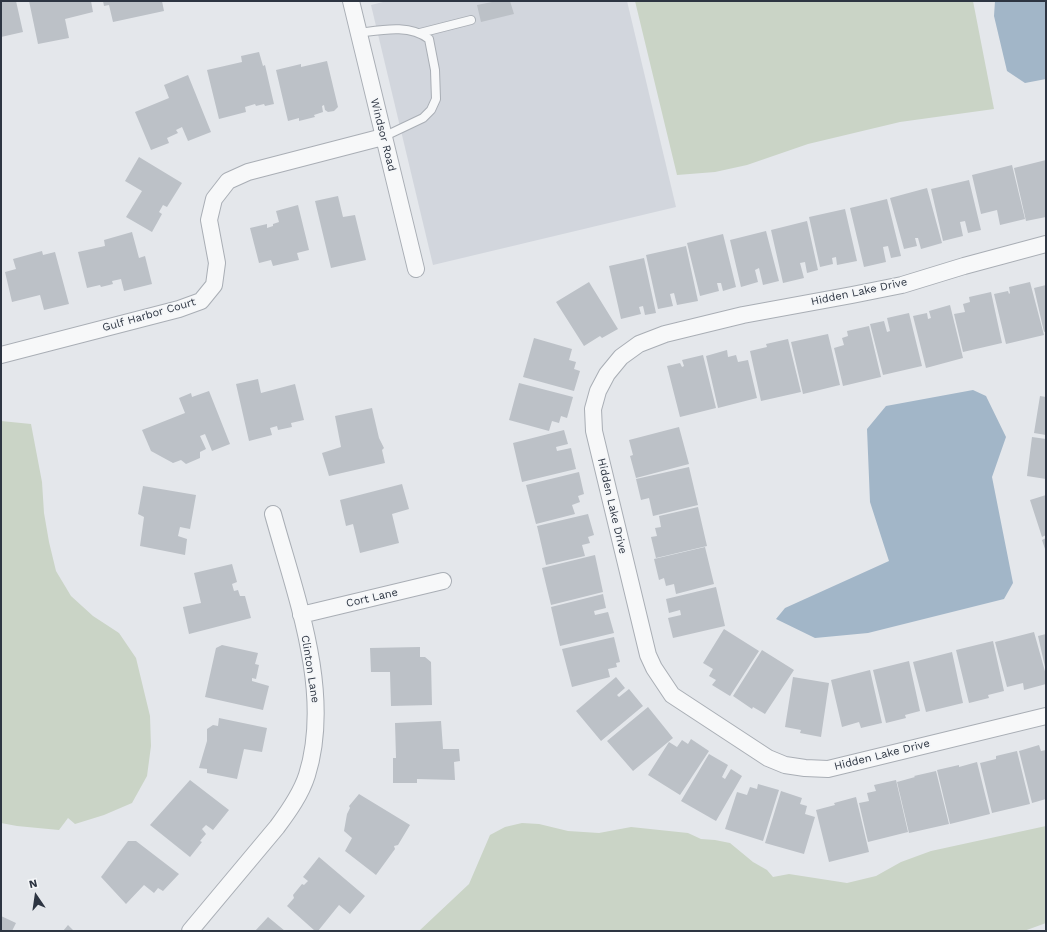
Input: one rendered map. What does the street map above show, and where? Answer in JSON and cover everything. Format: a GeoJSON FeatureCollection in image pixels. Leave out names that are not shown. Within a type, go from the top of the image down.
{"type":"FeatureCollection","features":[{"type":"Feature","properties":{"kind":"street","name":"Windsor Road"},"geometry":{"type":"LineString","coordinates":[[350,1],[416,269]]}},
{"type":"Feature","properties":{"kind":"street","name":"Gulf Harbor Court"},"geometry":{"type":"LineString","coordinates":[[1,355],[179,309],[201,301],[214,285],[217,262],[209,220],[214,199],[228,181],[248,172],[383,138]]}},
{"type":"Feature","properties":{"kind":"street","name":"Hidden Lake Drive"},"geometry":{"type":"LineString","coordinates":[[1046,244],[964,266],[902,285],[743,315],[665,334],[639,344],[621,357],[607,374],[598,391],[593,409],[594,430],[648,655],[654,668],[672,695],[768,758],[785,765],[804,768],[828,768],[1046,716]]}},
{"type":"Feature","properties":{"kind":"street","name":"Clinton Lane"},"geometry":{"type":"LineString","coordinates":[[190,931],[290,810],[306,776],[312,756],[316,716],[316,694],[301,615],[273,514]]}},
{"type":"Feature","properties":{"kind":"street","name":"Cort Lane"},"geometry":{"type":"LineString","coordinates":[[301,615],[443,581]]}},
{"type":"Feature","properties":{"kind":"lane"},"geometry":{"type":"LineString","coordinates":[[420,33],[471,20]]}},
{"type":"Feature","properties":{"kind":"lane"},"geometry":{"type":"LineString","coordinates":[[358,33],[392,28],[420,33],[429,39],[435,70],[436,99],[431,110],[423,118],[383,138]]}},
{"type":"Feature","properties":{"kind":"shaded area"},"geometry":{"type":"Polygon","coordinates":[[[387,1],[627,1],[676,207],[433,265],[371,5],[387,1]]]}},
{"type":"Feature","properties":{"kind":"green space"},"geometry":{"type":"Polygon","coordinates":[[[635,1],[973,1],[994,109],[900,122],[808,144],[747,165],[715,172],[677,175],[635,1]]]}},
{"type":"Feature","properties":{"kind":"green space"},"geometry":{"type":"Polygon","coordinates":[[[1,421],[31,424],[42,482],[44,513],[56,571],[71,596],[93,616],[119,633],[136,658],[150,716],[151,746],[147,776],[132,803],[104,815],[75,824],[68,818],[59,830],[1,823],[1,421]]]}},
{"type":"Feature","properties":{"kind":"green space"},"geometry":{"type":"Polygon","coordinates":[[[522,823],[539,824],[568,831],[599,833],[631,827],[688,833],[701,839],[730,843],[753,862],[767,870],[773,877],[789,874],[847,883],[876,876],[901,862],[931,851],[1046,826],[1046,923],[1024,931],[419,931],[469,884],[490,835],[505,827],[522,823]]]}},
{"type":"Feature","properties":{"kind":"water"},"geometry":{"type":"Polygon","coordinates":[[[995,1],[1046,1],[1046,79],[1025,83],[1007,71],[994,16],[995,1]]]}},
{"type":"Feature","properties":{"kind":"water"},"geometry":{"type":"Polygon","coordinates":[[[973,390],[986,396],[1006,437],[992,477],[1013,583],[1004,599],[868,633],[815,638],[776,619],[785,608],[889,561],[870,502],[867,429],[886,406],[973,390]]]}},
{"type":"Feature","properties":{"kind":"building"},"geometry":{"type":"Polygon","coordinates":[[[1,1],[16,1],[23,32],[1,37],[1,1]]]}},
{"type":"Feature","properties":{"kind":"building"},"geometry":{"type":"Polygon","coordinates":[[[29,1],[91,1],[93,12],[65,19],[69,38],[38,44],[29,1]]]}},
{"type":"Feature","properties":{"kind":"building"},"geometry":{"type":"Polygon","coordinates":[[[103,1],[162,1],[164,11],[113,22],[109,5],[104,6],[103,1]]]}},
{"type":"Feature","properties":{"kind":"building"},"geometry":{"type":"Polygon","coordinates":[[[497,1],[510,1],[514,14],[481,22],[477,5],[497,1]]]}},
{"type":"Feature","properties":{"kind":"building"},"geometry":{"type":"Polygon","coordinates":[[[259,52],[263,66],[265,65],[274,104],[256,106],[255,104],[245,107],[246,112],[219,119],[207,70],[242,62],[241,56],[259,52]]]}},
{"type":"Feature","properties":{"kind":"building"},"geometry":{"type":"Polygon","coordinates":[[[327,61],[338,107],[334,111],[328,112],[325,110],[324,105],[322,106],[323,112],[314,115],[315,117],[299,121],[299,118],[288,121],[276,70],[301,64],[301,67],[327,61]]]}},
{"type":"Feature","properties":{"kind":"building"},"geometry":{"type":"Polygon","coordinates":[[[188,75],[211,132],[188,141],[182,127],[176,130],[178,133],[167,138],[169,143],[151,150],[135,112],[169,98],[164,85],[188,75]]]}},
{"type":"Feature","properties":{"kind":"building"},"geometry":{"type":"Polygon","coordinates":[[[139,157],[182,183],[167,207],[163,205],[159,212],[162,214],[152,232],[126,217],[142,191],[125,181],[139,157]]]}},
{"type":"Feature","properties":{"kind":"building"},"geometry":{"type":"Polygon","coordinates":[[[1046,160],[1046,217],[1026,221],[1014,168],[1046,160]]]}},
{"type":"Feature","properties":{"kind":"building"},"geometry":{"type":"Polygon","coordinates":[[[1012,165],[1025,219],[1000,225],[997,210],[981,214],[972,175],[1012,165]]]}},
{"type":"Feature","properties":{"kind":"building"},"geometry":{"type":"Polygon","coordinates":[[[969,180],[981,230],[968,233],[965,221],[960,222],[963,236],[943,241],[931,189],[969,180]]]}},
{"type":"Feature","properties":{"kind":"building"},"geometry":{"type":"Polygon","coordinates":[[[927,188],[942,243],[921,249],[918,238],[915,238],[917,246],[904,249],[890,198],[927,188]]]}},
{"type":"Feature","properties":{"kind":"building"},"geometry":{"type":"Polygon","coordinates":[[[338,196],[343,217],[355,215],[366,260],[331,268],[315,201],[338,196]]]}},
{"type":"Feature","properties":{"kind":"building"},"geometry":{"type":"Polygon","coordinates":[[[887,199],[901,256],[891,258],[888,246],[883,247],[886,262],[864,267],[850,208],[887,199]]]}},
{"type":"Feature","properties":{"kind":"building"},"geometry":{"type":"Polygon","coordinates":[[[298,205],[309,250],[297,253],[299,260],[273,266],[271,260],[259,263],[250,228],[267,224],[267,228],[273,226],[273,224],[279,222],[276,211],[298,205]]]}},
{"type":"Feature","properties":{"kind":"building"},"geometry":{"type":"Polygon","coordinates":[[[845,209],[857,261],[837,265],[836,257],[832,258],[833,264],[820,267],[809,217],[845,209]]]}},
{"type":"Feature","properties":{"kind":"building"},"geometry":{"type":"Polygon","coordinates":[[[807,221],[818,270],[807,273],[805,262],[800,263],[804,278],[783,283],[771,230],[807,221]]]}},
{"type":"Feature","properties":{"kind":"building"},"geometry":{"type":"Polygon","coordinates":[[[766,231],[779,281],[763,285],[759,268],[755,270],[758,282],[741,287],[730,240],[766,231]]]}},
{"type":"Feature","properties":{"kind":"building"},"geometry":{"type":"Polygon","coordinates":[[[132,232],[139,258],[145,256],[152,284],[124,291],[121,279],[112,281],[113,284],[87,288],[78,252],[105,246],[104,240],[132,232]]]}},
{"type":"Feature","properties":{"kind":"building"},"geometry":{"type":"Polygon","coordinates":[[[723,234],[736,287],[723,291],[721,283],[717,283],[719,291],[700,296],[687,243],[723,234]]]}},
{"type":"Feature","properties":{"kind":"building"},"geometry":{"type":"Polygon","coordinates":[[[686,246],[698,301],[677,305],[674,293],[670,294],[673,306],[658,309],[646,255],[686,246]]]}},
{"type":"Feature","properties":{"kind":"building"},"geometry":{"type":"Polygon","coordinates":[[[42,251],[43,255],[55,252],[69,304],[44,310],[40,295],[12,302],[5,272],[16,269],[13,259],[42,251]]]}},
{"type":"Feature","properties":{"kind":"building"},"geometry":{"type":"Polygon","coordinates":[[[644,258],[656,313],[645,315],[643,306],[639,307],[641,314],[621,319],[609,266],[644,258]]]}},
{"type":"Feature","properties":{"kind":"building"},"geometry":{"type":"Polygon","coordinates":[[[589,282],[618,329],[602,338],[600,336],[584,346],[556,302],[589,282]]]}},
{"type":"Feature","properties":{"kind":"building"},"geometry":{"type":"Polygon","coordinates":[[[1030,282],[1044,335],[1006,344],[994,294],[1008,291],[1009,294],[1009,287],[1030,282]]]}},
{"type":"Feature","properties":{"kind":"building"},"geometry":{"type":"Polygon","coordinates":[[[1046,285],[1046,331],[1044,332],[1034,288],[1046,285]]]}},
{"type":"Feature","properties":{"kind":"building"},"geometry":{"type":"Polygon","coordinates":[[[991,292],[1002,343],[963,352],[954,314],[965,312],[963,304],[970,302],[969,297],[991,292]]]}},
{"type":"Feature","properties":{"kind":"building"},"geometry":{"type":"Polygon","coordinates":[[[950,305],[963,358],[926,368],[913,316],[927,313],[928,319],[931,318],[929,311],[950,305]]]}},
{"type":"Feature","properties":{"kind":"building"},"geometry":{"type":"Polygon","coordinates":[[[909,313],[922,366],[883,375],[870,324],[884,321],[887,332],[890,331],[887,318],[909,313]]]}},
{"type":"Feature","properties":{"kind":"building"},"geometry":{"type":"Polygon","coordinates":[[[869,326],[881,377],[843,386],[834,348],[844,345],[842,338],[848,336],[847,331],[869,326]]]}},
{"type":"Feature","properties":{"kind":"building"},"geometry":{"type":"Polygon","coordinates":[[[828,334],[840,385],[803,394],[791,342],[828,334]]]}},
{"type":"Feature","properties":{"kind":"building"},"geometry":{"type":"Polygon","coordinates":[[[534,338],[572,349],[569,360],[576,362],[574,369],[580,371],[574,391],[523,377],[534,338]]]}},
{"type":"Feature","properties":{"kind":"building"},"geometry":{"type":"Polygon","coordinates":[[[788,339],[801,392],[761,401],[750,351],[767,347],[766,344],[788,339]]]}},
{"type":"Feature","properties":{"kind":"building"},"geometry":{"type":"Polygon","coordinates":[[[727,350],[728,357],[736,355],[738,362],[748,360],[757,398],[718,408],[706,356],[727,350]]]}},
{"type":"Feature","properties":{"kind":"building"},"geometry":{"type":"Polygon","coordinates":[[[703,355],[716,408],[680,417],[667,366],[680,363],[682,367],[684,366],[682,360],[703,355]]]}},
{"type":"Feature","properties":{"kind":"building"},"geometry":{"type":"Polygon","coordinates":[[[258,379],[261,393],[295,384],[304,420],[291,423],[292,427],[278,430],[277,426],[270,428],[272,435],[249,441],[236,384],[258,379]]]}},
{"type":"Feature","properties":{"kind":"building"},"geometry":{"type":"Polygon","coordinates":[[[519,383],[573,397],[567,418],[561,416],[559,423],[552,421],[549,431],[509,420],[519,383]]]}},
{"type":"Feature","properties":{"kind":"building"},"geometry":{"type":"Polygon","coordinates":[[[209,391],[230,444],[212,451],[205,434],[200,436],[206,449],[200,452],[200,458],[186,464],[181,460],[173,463],[151,451],[142,430],[185,413],[179,398],[191,393],[192,397],[209,391]]]}},
{"type":"Feature","properties":{"kind":"building"},"geometry":{"type":"Polygon","coordinates":[[[1040,396],[1046,397],[1046,435],[1034,433],[1040,396]]]}},
{"type":"Feature","properties":{"kind":"building"},"geometry":{"type":"Polygon","coordinates":[[[372,408],[379,438],[384,448],[382,450],[385,463],[329,476],[322,453],[341,447],[335,416],[372,408]]]}},
{"type":"Feature","properties":{"kind":"building"},"geometry":{"type":"Polygon","coordinates":[[[679,427],[689,464],[636,478],[630,456],[633,455],[629,440],[679,427]]]}},
{"type":"Feature","properties":{"kind":"building"},"geometry":{"type":"Polygon","coordinates":[[[564,430],[568,444],[556,447],[557,451],[571,448],[576,469],[522,482],[513,443],[564,430]]]}},
{"type":"Feature","properties":{"kind":"building"},"geometry":{"type":"Polygon","coordinates":[[[1032,437],[1046,439],[1046,479],[1027,476],[1032,437]]]}},
{"type":"Feature","properties":{"kind":"building"},"geometry":{"type":"Polygon","coordinates":[[[689,467],[698,505],[653,516],[649,498],[641,500],[636,479],[689,467]]]}},
{"type":"Feature","properties":{"kind":"building"},"geometry":{"type":"Polygon","coordinates":[[[579,472],[584,494],[578,496],[580,502],[572,505],[575,514],[536,524],[526,485],[579,472]]]}},
{"type":"Feature","properties":{"kind":"building"},"geometry":{"type":"Polygon","coordinates":[[[402,484],[409,509],[392,514],[399,543],[360,553],[353,524],[346,526],[340,500],[402,484]]]}},
{"type":"Feature","properties":{"kind":"building"},"geometry":{"type":"Polygon","coordinates":[[[143,486],[196,495],[190,529],[180,527],[178,536],[187,539],[185,555],[140,546],[144,517],[138,514],[143,486]]]}},
{"type":"Feature","properties":{"kind":"building"},"geometry":{"type":"Polygon","coordinates":[[[1046,495],[1046,535],[1042,537],[1030,500],[1046,495]]]}},
{"type":"Feature","properties":{"kind":"building"},"geometry":{"type":"Polygon","coordinates":[[[698,507],[707,546],[656,558],[651,537],[657,536],[655,528],[661,527],[659,516],[698,507]]]}},
{"type":"Feature","properties":{"kind":"building"},"geometry":{"type":"Polygon","coordinates":[[[588,514],[594,535],[588,537],[590,543],[582,545],[585,556],[546,565],[537,526],[588,514]]]}},
{"type":"Feature","properties":{"kind":"building"},"geometry":{"type":"Polygon","coordinates":[[[1046,538],[1046,552],[1042,540],[1046,538]]]}},
{"type":"Feature","properties":{"kind":"building"},"geometry":{"type":"Polygon","coordinates":[[[705,547],[714,584],[676,594],[674,584],[666,586],[664,578],[659,580],[654,559],[705,547]]]}},
{"type":"Feature","properties":{"kind":"building"},"geometry":{"type":"Polygon","coordinates":[[[595,555],[603,592],[551,605],[542,568],[595,555]]]}},
{"type":"Feature","properties":{"kind":"building"},"geometry":{"type":"Polygon","coordinates":[[[232,564],[237,582],[232,584],[234,591],[238,590],[240,596],[245,596],[251,618],[189,634],[183,607],[201,603],[194,573],[232,564]]]}},
{"type":"Feature","properties":{"kind":"building"},"geometry":{"type":"Polygon","coordinates":[[[716,587],[725,626],[673,638],[668,618],[681,615],[680,610],[669,613],[666,599],[716,587]]]}},
{"type":"Feature","properties":{"kind":"building"},"geometry":{"type":"Polygon","coordinates":[[[603,594],[606,608],[594,611],[595,615],[608,612],[614,633],[560,646],[551,607],[603,594]]]}},
{"type":"Feature","properties":{"kind":"building"},"geometry":{"type":"Polygon","coordinates":[[[724,629],[759,651],[730,696],[712,685],[716,680],[709,676],[713,669],[703,663],[724,629]]]}},
{"type":"Feature","properties":{"kind":"building"},"geometry":{"type":"Polygon","coordinates":[[[1034,632],[1046,675],[1046,684],[1024,690],[1023,683],[1007,687],[995,642],[1034,632]]]}},
{"type":"Feature","properties":{"kind":"building"},"geometry":{"type":"Polygon","coordinates":[[[1046,634],[1046,667],[1045,667],[1038,636],[1046,634]]]}},
{"type":"Feature","properties":{"kind":"building"},"geometry":{"type":"Polygon","coordinates":[[[614,637],[620,662],[616,663],[617,667],[608,669],[610,677],[572,687],[562,649],[614,637]]]}},
{"type":"Feature","properties":{"kind":"building"},"geometry":{"type":"Polygon","coordinates":[[[993,641],[1004,691],[988,695],[989,698],[969,703],[956,650],[993,641]]]}},
{"type":"Feature","properties":{"kind":"building"},"geometry":{"type":"Polygon","coordinates":[[[222,645],[258,653],[255,664],[259,665],[256,679],[252,678],[252,681],[269,686],[263,710],[205,697],[216,648],[222,645]]]}},
{"type":"Feature","properties":{"kind":"building"},"geometry":{"type":"Polygon","coordinates":[[[420,647],[420,657],[425,657],[431,662],[432,705],[391,706],[390,672],[371,672],[370,648],[420,647]]]}},
{"type":"Feature","properties":{"kind":"building"},"geometry":{"type":"Polygon","coordinates":[[[762,650],[794,670],[765,714],[753,707],[752,709],[733,696],[762,650]]]}},
{"type":"Feature","properties":{"kind":"building"},"geometry":{"type":"Polygon","coordinates":[[[952,652],[963,703],[926,712],[913,662],[952,652]]]}},
{"type":"Feature","properties":{"kind":"building"},"geometry":{"type":"Polygon","coordinates":[[[909,661],[920,711],[905,715],[906,718],[886,723],[873,670],[909,661]]]}},
{"type":"Feature","properties":{"kind":"building"},"geometry":{"type":"Polygon","coordinates":[[[870,670],[882,723],[861,728],[859,722],[842,727],[831,680],[870,670]]]}},
{"type":"Feature","properties":{"kind":"building"},"geometry":{"type":"Polygon","coordinates":[[[616,677],[625,688],[617,695],[619,697],[629,689],[643,706],[601,741],[576,711],[616,677]]]}},
{"type":"Feature","properties":{"kind":"building"},"geometry":{"type":"Polygon","coordinates":[[[793,677],[829,683],[821,737],[800,733],[801,730],[785,727],[793,677]]]}},
{"type":"Feature","properties":{"kind":"building"},"geometry":{"type":"Polygon","coordinates":[[[648,707],[673,738],[633,771],[607,741],[648,707]]]}},
{"type":"Feature","properties":{"kind":"building"},"geometry":{"type":"Polygon","coordinates":[[[219,718],[267,728],[262,752],[244,749],[237,779],[207,773],[207,769],[199,768],[207,741],[207,729],[213,725],[218,726],[219,718]]]}},
{"type":"Feature","properties":{"kind":"building"},"geometry":{"type":"Polygon","coordinates":[[[441,721],[443,749],[459,749],[460,761],[454,762],[455,780],[417,779],[417,783],[393,783],[393,758],[396,758],[395,723],[441,721]]]}},
{"type":"Feature","properties":{"kind":"building"},"geometry":{"type":"Polygon","coordinates":[[[691,739],[709,751],[680,795],[648,775],[669,742],[677,747],[682,740],[688,744],[691,739]]]}},
{"type":"Feature","properties":{"kind":"building"},"geometry":{"type":"Polygon","coordinates":[[[1039,745],[1041,751],[1046,750],[1046,799],[1032,803],[1019,751],[1039,745]]]}},
{"type":"Feature","properties":{"kind":"building"},"geometry":{"type":"Polygon","coordinates":[[[1017,751],[1030,804],[992,813],[980,763],[996,759],[996,756],[1017,751]]]}},
{"type":"Feature","properties":{"kind":"building"},"geometry":{"type":"Polygon","coordinates":[[[709,754],[728,765],[722,777],[725,779],[731,769],[742,776],[716,821],[681,801],[709,754]]]}},
{"type":"Feature","properties":{"kind":"building"},"geometry":{"type":"Polygon","coordinates":[[[977,762],[990,814],[950,824],[937,770],[959,765],[959,767],[977,762]]]}},
{"type":"Feature","properties":{"kind":"building"},"geometry":{"type":"Polygon","coordinates":[[[936,771],[949,824],[909,833],[897,782],[936,771]]]}},
{"type":"Feature","properties":{"kind":"building"},"geometry":{"type":"Polygon","coordinates":[[[190,780],[229,810],[213,830],[206,825],[202,829],[206,834],[200,841],[202,842],[190,857],[150,825],[190,780]]]}},
{"type":"Feature","properties":{"kind":"building"},"geometry":{"type":"Polygon","coordinates":[[[896,780],[908,832],[868,842],[859,803],[869,801],[867,793],[876,791],[874,785],[896,780]]]}},
{"type":"Feature","properties":{"kind":"building"},"geometry":{"type":"Polygon","coordinates":[[[758,784],[779,790],[763,841],[725,829],[737,792],[747,795],[750,787],[757,789],[758,784]]]}},
{"type":"Feature","properties":{"kind":"building"},"geometry":{"type":"Polygon","coordinates":[[[781,791],[802,798],[800,804],[807,806],[805,814],[815,817],[804,854],[765,843],[781,791]]]}},
{"type":"Feature","properties":{"kind":"building"},"geometry":{"type":"Polygon","coordinates":[[[359,794],[410,825],[398,845],[394,846],[395,849],[376,875],[345,851],[352,838],[344,831],[347,814],[350,808],[349,806],[359,794]]]}},
{"type":"Feature","properties":{"kind":"building"},"geometry":{"type":"Polygon","coordinates":[[[856,797],[869,852],[829,862],[816,810],[856,797]]]}},
{"type":"Feature","properties":{"kind":"building"},"geometry":{"type":"Polygon","coordinates":[[[128,841],[136,841],[179,874],[163,891],[158,888],[154,893],[144,885],[126,904],[101,877],[128,841]]]}},
{"type":"Feature","properties":{"kind":"building"},"geometry":{"type":"Polygon","coordinates":[[[319,857],[365,896],[350,914],[339,905],[318,931],[315,931],[287,906],[294,898],[293,895],[302,884],[304,885],[308,881],[303,877],[319,857]]]}},
{"type":"Feature","properties":{"kind":"building"},"geometry":{"type":"Polygon","coordinates":[[[1,916],[16,923],[12,931],[1,931],[1,916]]]}},
{"type":"Feature","properties":{"kind":"building"},"geometry":{"type":"Polygon","coordinates":[[[268,917],[285,931],[255,931],[268,917]]]}},
{"type":"Feature","properties":{"kind":"building"},"geometry":{"type":"Polygon","coordinates":[[[68,925],[74,931],[63,931],[68,925]]]}}]}
